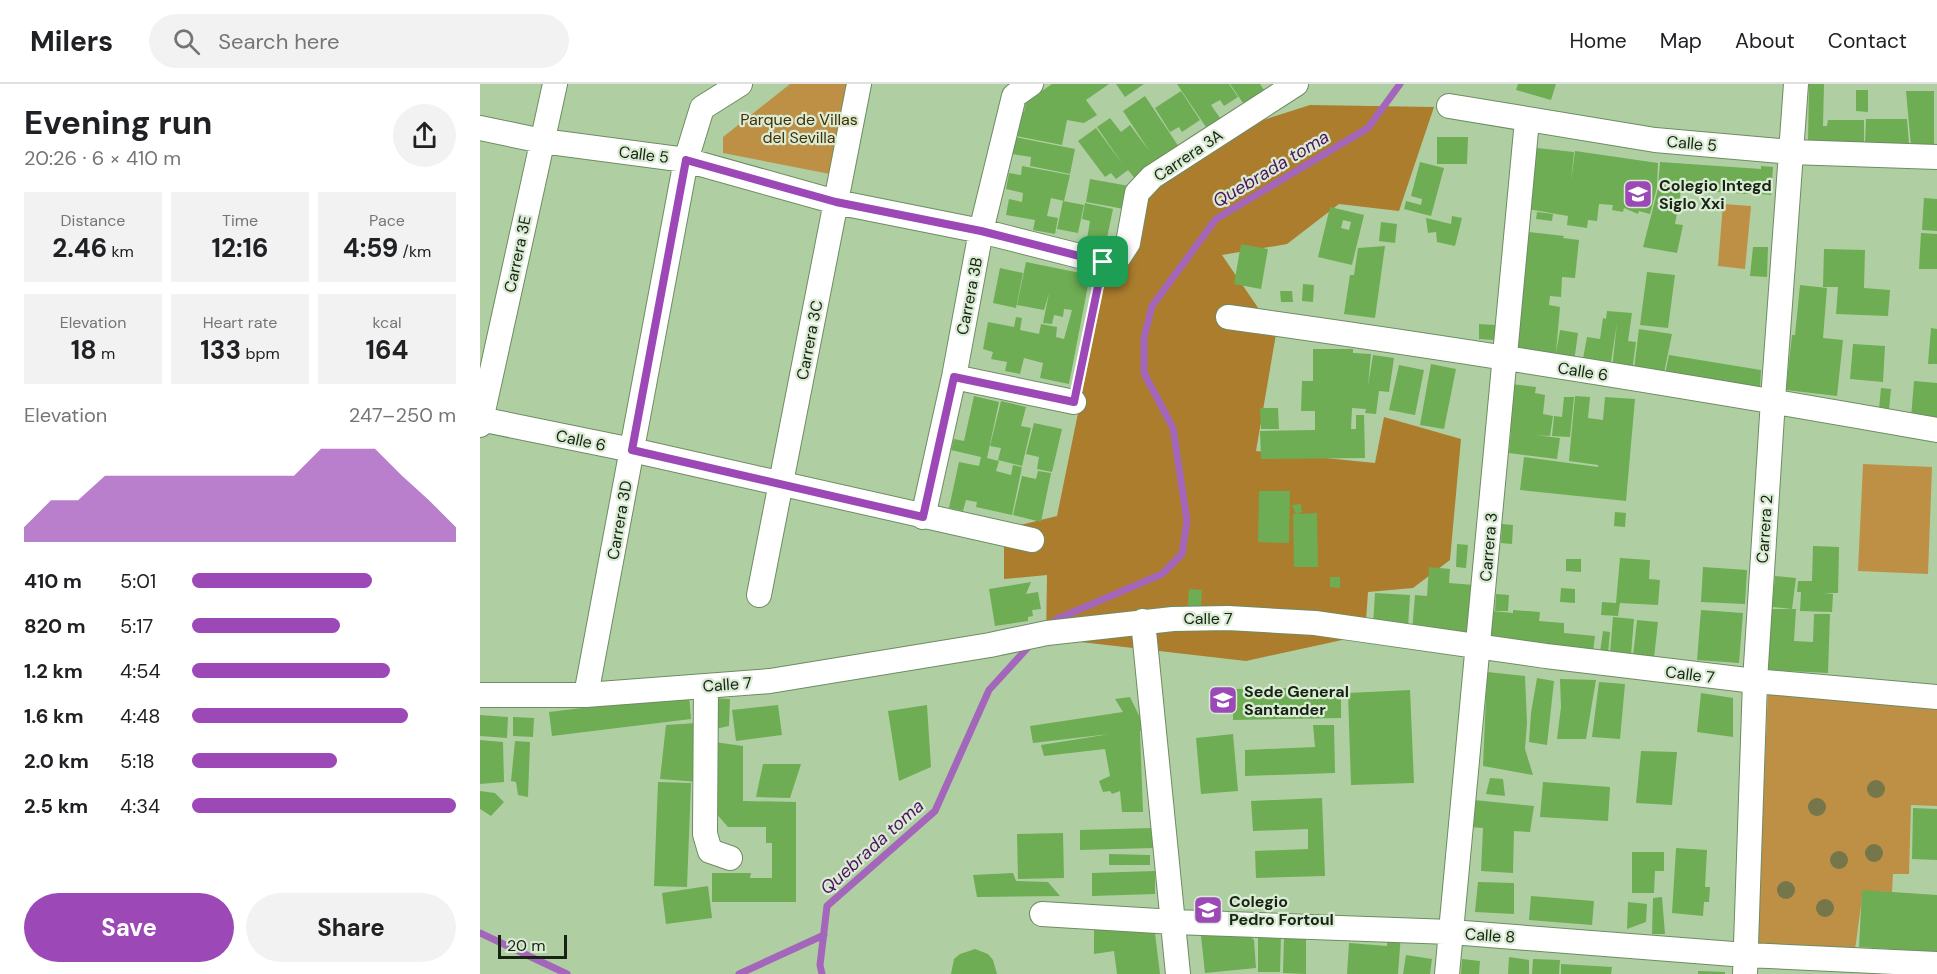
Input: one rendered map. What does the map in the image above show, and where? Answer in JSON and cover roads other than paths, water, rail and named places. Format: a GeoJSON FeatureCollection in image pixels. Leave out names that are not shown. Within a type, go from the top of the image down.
{"type":"FeatureCollection","features":[{"type":"Feature","properties":{"kind":"street","name":"Carrera 3E"},"geometry":{"type":"LineString","coordinates":[[480,421],[555,84]]}},
{"type":"Feature","properties":{"kind":"street","name":"Carrera 3D"},"geometry":{"type":"LineString","coordinates":[[586,695],[686,160],[702,108],[740,84]]}},
{"type":"Feature","properties":{"kind":"street","name":"Carrera 3C"},"geometry":{"type":"LineString","coordinates":[[759,595],[859,84]]}},
{"type":"Feature","properties":{"kind":"street","name":"Carrera 3B"},"geometry":{"type":"LineString","coordinates":[[923,517],[954,377],[981,231],[1014,96],[1031,84]]}},
{"type":"Feature","properties":{"kind":"street","name":"Carrera 3A"},"geometry":{"type":"LineString","coordinates":[[981,231],[1103,262],[1119,257],[1128,243],[1137,193],[1152,177],[1296,84]]}},
{"type":"Feature","properties":{"kind":"street","name":"Carrera 2"},"geometry":{"type":"LineString","coordinates":[[1745,964],[1755,681],[1796,84]]}},
{"type":"Feature","properties":{"kind":"street","name":"Calle 5"},"geometry":{"type":"LineString","coordinates":[[1449,106],[1655,140],[1791,152],[1937,157]]}},
{"type":"Feature","properties":{"kind":"street","name":"Carrera 3"},"geometry":{"type":"LineString","coordinates":[[1447,974],[1527,120]]}},
{"type":"Feature","properties":{"kind":"street","name":"Calle 5"},"geometry":{"type":"LineString","coordinates":[[480,128],[542,141],[686,160],[836,202],[981,231]]}},
{"type":"Feature","properties":{"kind":"street","name":"Calle 6"},"geometry":{"type":"LineString","coordinates":[[1228,317],[1773,400],[1937,430]]}},
{"type":"Feature","properties":{"kind":"street"},"geometry":{"type":"LineString","coordinates":[[954,377],[1074,402]]}},
{"type":"Feature","properties":{"kind":"street","name":"Calle 6"},"geometry":{"type":"LineString","coordinates":[[480,421],[632,450],[1032,540]]}},
{"type":"Feature","properties":{"kind":"street","name":"Calle 7"},"geometry":{"type":"LineString","coordinates":[[480,695],[586,695],[770,681],[990,645],[1047,633],[1143,621],[1228,618],[1314,623],[1479,647],[1755,681],[1937,697]]}},
{"type":"Feature","properties":{"kind":"street"},"geometry":{"type":"LineString","coordinates":[[1143,621],[1178,974]]}},
{"type":"Feature","properties":{"kind":"street"},"geometry":{"type":"LineString","coordinates":[[706,686],[705,834],[710,851],[730,858]]}},
{"type":"Feature","properties":{"kind":"street","name":"Calle 8"},"geometry":{"type":"LineString","coordinates":[[1042,914],[1174,922],[1450,932],[1745,964],[1937,964]]}},
{"type":"Feature","properties":{"kind":"waterway","name":"Quebrada toma"},"geometry":{"type":"LineString","coordinates":[[1051,625],[1057,619],[1162,574],[1182,554],[1187,521],[1173,428],[1144,373],[1144,338],[1152,306],[1216,219],[1368,128],[1400,84]]}},
{"type":"Feature","properties":{"kind":"waterway","name":"Quebrada toma"},"geometry":{"type":"LineString","coordinates":[[822,974],[820,965],[827,906],[935,811],[989,690],[1032,643]]}},
{"type":"Feature","properties":{"kind":"waterway"},"geometry":{"type":"LineString","coordinates":[[480,933],[567,974]]}},
{"type":"Feature","properties":{"kind":"waterway"},"geometry":{"type":"LineString","coordinates":[[739,974],[824,935]]}},
{"type":"Feature","properties":{"kind":"place","name":"Colegio Integd Siglo Xxi"},"geometry":{"type":"Point","coordinates":[1638,194]}},
{"type":"Feature","properties":{"kind":"place","name":"Sede General Santander"},"geometry":{"type":"Point","coordinates":[1223,700]}},
{"type":"Feature","properties":{"kind":"place","name":"Colegio Pedro Fortoul"},"geometry":{"type":"Point","coordinates":[1208,910]}},
{"type":"Feature","properties":{"kind":"park label","name":"Parque de Villas del Sevilla"},"geometry":{"type":"Point","coordinates":[799,128]}}]}
